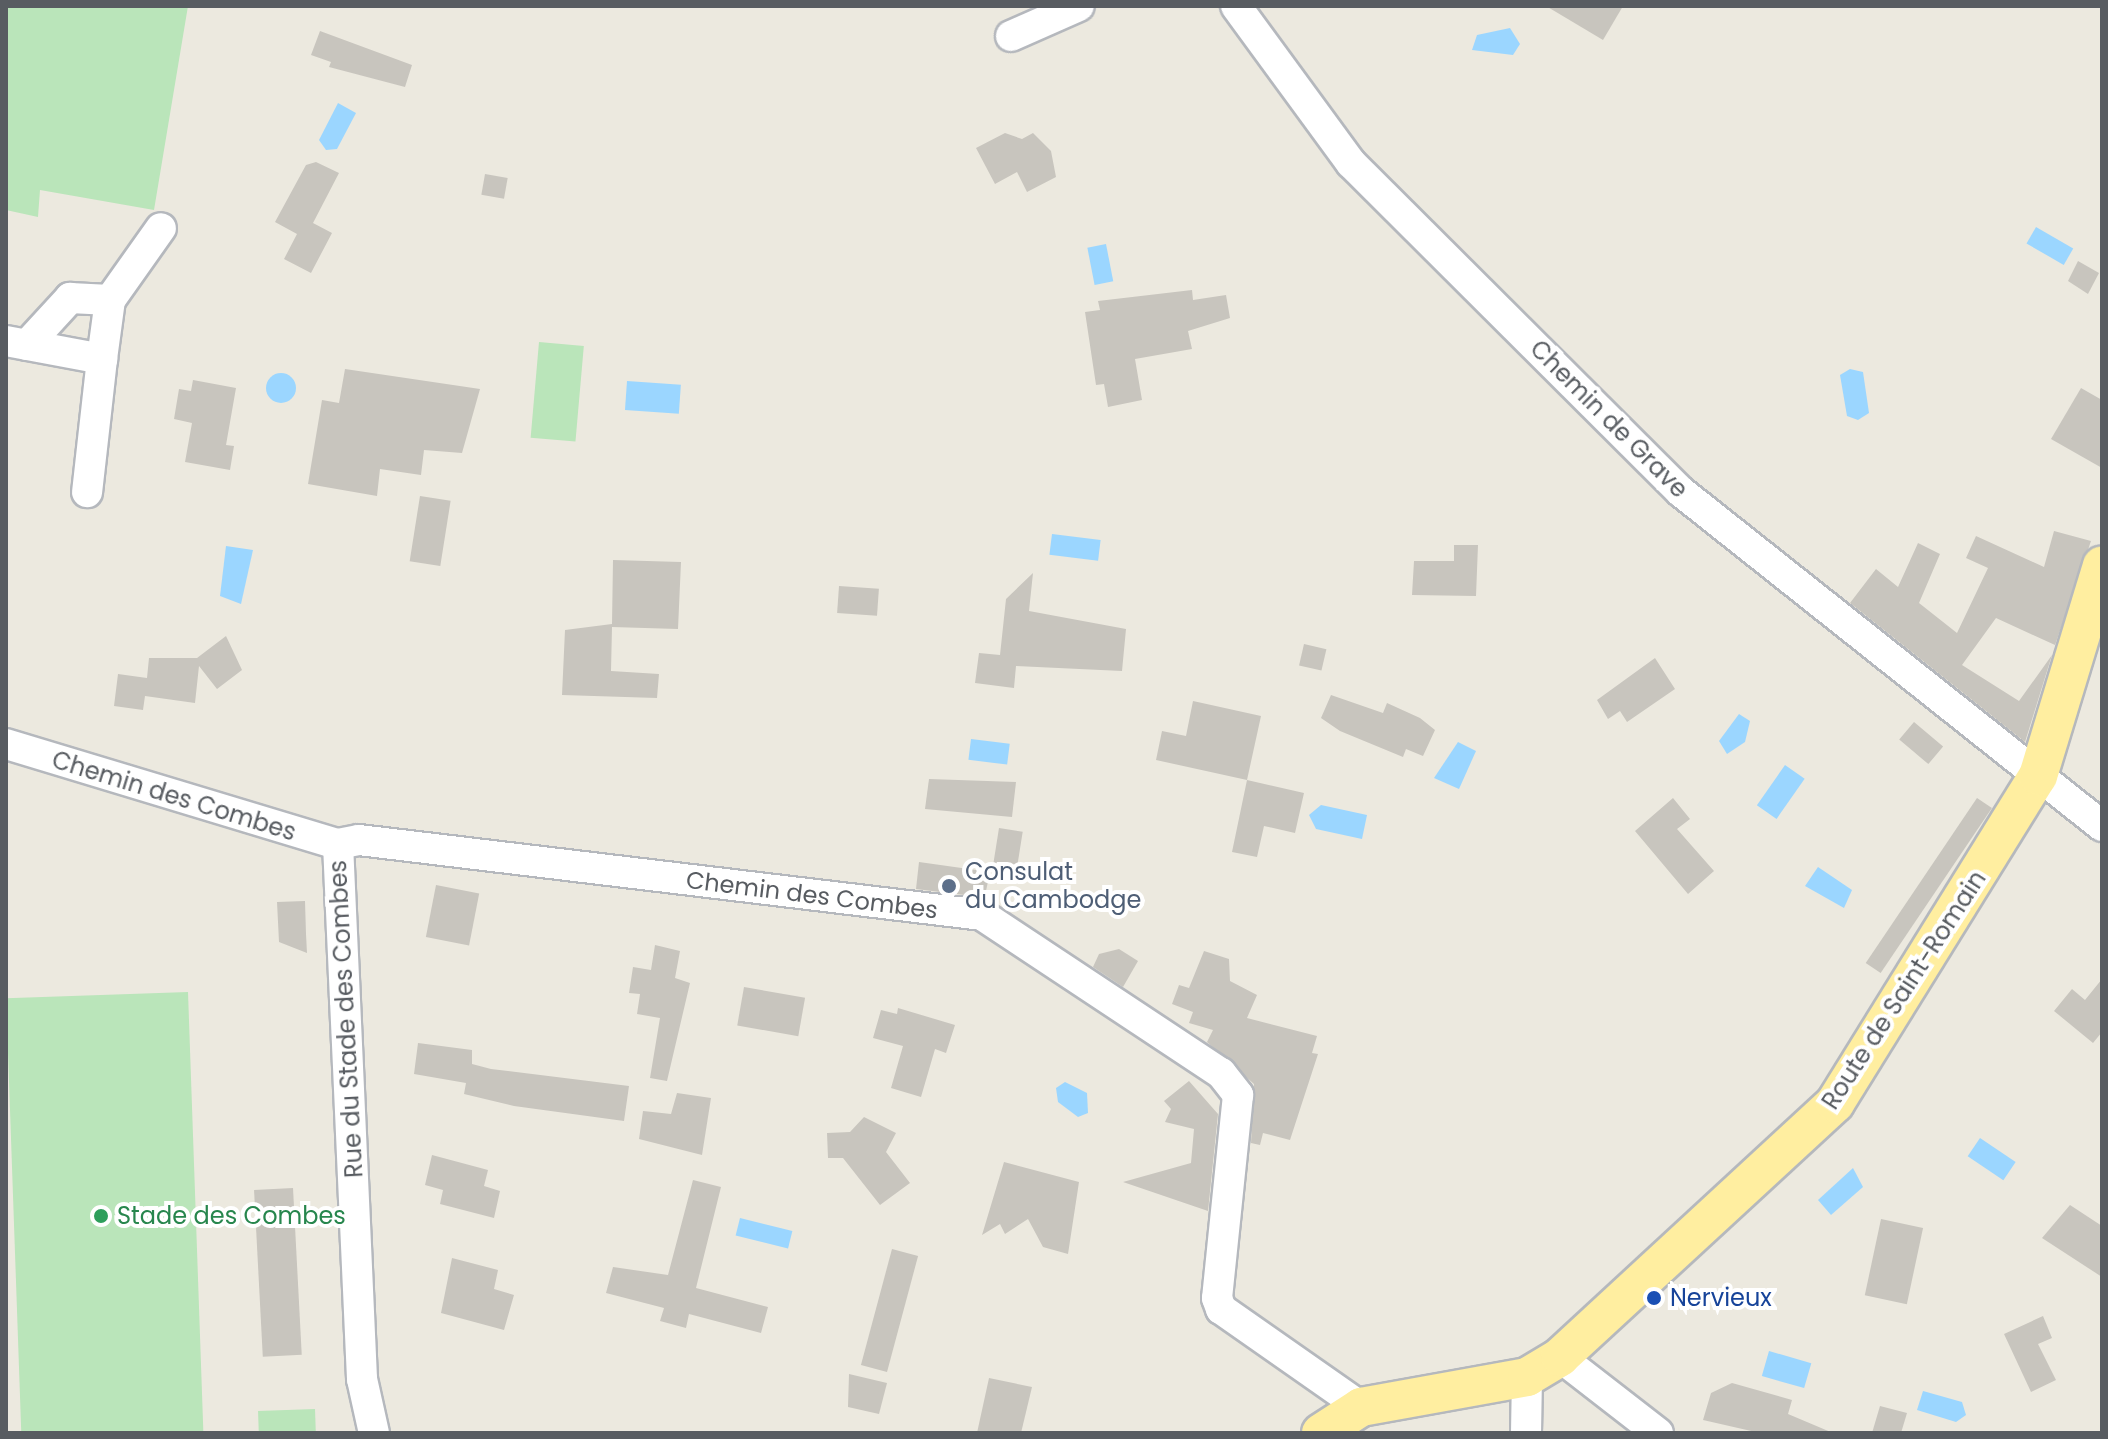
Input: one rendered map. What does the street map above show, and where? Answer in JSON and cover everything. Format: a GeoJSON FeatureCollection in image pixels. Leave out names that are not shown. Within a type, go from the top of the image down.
{"type":"FeatureCollection","features":[{"type":"Feature","properties":{"kind":"main road","name":"Route de Saint-Romain"},"geometry":{"type":"LineString","coordinates":[[1321,1433],[1361,1407],[1527,1377],[1560,1357],[1835,1103],[2038,776],[2102,565]]}},
{"type":"Feature","properties":{"kind":"street"},"geometry":{"type":"LineString","coordinates":[[1011,36],[1079,6]]}},
{"type":"Feature","properties":{"kind":"street","name":"Chemin de Grave"},"geometry":{"type":"LineString","coordinates":[[1236,6],[1351,163],[1680,491],[2102,826]]}},
{"type":"Feature","properties":{"kind":"street"},"geometry":{"type":"LineString","coordinates":[[87,492],[110,300],[161,228]]}},
{"type":"Feature","properties":{"kind":"street"},"geometry":{"type":"LineString","coordinates":[[17,343],[70,298],[110,300]]}},
{"type":"Feature","properties":{"kind":"street"},"geometry":{"type":"LineString","coordinates":[[17,343],[102,359]]}},
{"type":"Feature","properties":{"kind":"street","name":"Chemin des Combes"},"geometry":{"type":"LineString","coordinates":[[6,744],[338,844],[359,840],[982,915],[1221,1073],[1238,1095],[1221,1309],[1361,1407]]}},
{"type":"Feature","properties":{"kind":"street","name":"Rue du Stade des Combes"},"geometry":{"type":"LineString","coordinates":[[338,844],[362,1379],[374,1433]]}},
{"type":"Feature","properties":{"kind":"street"},"geometry":{"type":"LineString","coordinates":[[1560,1357],[1658,1433]]}},
{"type":"Feature","properties":{"kind":"street"},"geometry":{"type":"LineString","coordinates":[[1526,1433],[1527,1377]]}},
{"type":"Feature","properties":{"kind":"green space"},"geometry":{"type":"Polygon","coordinates":[[[6,6],[188,6],[154,210],[40,190],[38,217],[6,210],[6,6]]]}},
{"type":"Feature","properties":{"kind":"green space"},"geometry":{"type":"Polygon","coordinates":[[[539,342],[584,346],[575,442],[531,438],[539,342]]]}},
{"type":"Feature","properties":{"kind":"green space","name":"Stade des Combes"},"geometry":{"type":"Polygon","coordinates":[[[188,992],[203,1433],[21,1433],[6,998],[188,992]]]}},
{"type":"Feature","properties":{"kind":"green space"},"geometry":{"type":"Polygon","coordinates":[[[315,1409],[316,1433],[259,1433],[258,1411],[315,1409]]]}},
{"type":"Feature","properties":{"kind":"water"},"geometry":{"type":"Polygon","coordinates":[[[1510,28],[1520,44],[1513,55],[1472,50],[1477,35],[1510,28]]]}},
{"type":"Feature","properties":{"kind":"water"},"geometry":{"type":"Polygon","coordinates":[[[338,103],[356,113],[337,149],[326,150],[319,140],[338,103]]]}},
{"type":"Feature","properties":{"kind":"water"},"geometry":{"type":"Polygon","coordinates":[[[2036,227],[2073,248],[2064,265],[2026,243],[2036,227]]]}},
{"type":"Feature","properties":{"kind":"water"},"geometry":{"type":"Polygon","coordinates":[[[1106,244],[1113,281],[1095,285],[1087,248],[1106,244]]]}},
{"type":"Feature","properties":{"kind":"water"},"geometry":{"type":"Polygon","coordinates":[[[1850,369],[1863,372],[1869,413],[1858,420],[1847,416],[1840,375],[1850,369]]]}},
{"type":"Feature","properties":{"kind":"water"},"geometry":{"type":"Polygon","coordinates":[[[281,373],[292,377],[296,388],[292,399],[281,403],[270,399],[266,388],[270,377],[281,373]]]}},
{"type":"Feature","properties":{"kind":"water"},"geometry":{"type":"Polygon","coordinates":[[[627,381],[681,385],[679,414],[625,410],[627,381]]]}},
{"type":"Feature","properties":{"kind":"water"},"geometry":{"type":"Polygon","coordinates":[[[1052,534],[1101,540],[1098,561],[1049,555],[1052,534]]]}},
{"type":"Feature","properties":{"kind":"water"},"geometry":{"type":"Polygon","coordinates":[[[226,546],[253,550],[241,604],[220,596],[226,546]]]}},
{"type":"Feature","properties":{"kind":"water"},"geometry":{"type":"Polygon","coordinates":[[[1739,714],[1750,721],[1745,742],[1727,754],[1719,741],[1739,714]]]}},
{"type":"Feature","properties":{"kind":"water"},"geometry":{"type":"Polygon","coordinates":[[[971,739],[1010,744],[1007,765],[968,760],[971,739]]]}},
{"type":"Feature","properties":{"kind":"water"},"geometry":{"type":"Polygon","coordinates":[[[1458,742],[1476,751],[1459,789],[1434,778],[1458,742]]]}},
{"type":"Feature","properties":{"kind":"water"},"geometry":{"type":"Polygon","coordinates":[[[1785,765],[1805,779],[1777,819],[1757,805],[1785,765]]]}},
{"type":"Feature","properties":{"kind":"water"},"geometry":{"type":"Polygon","coordinates":[[[1321,805],[1367,815],[1362,839],[1316,829],[1309,815],[1321,805]]]}},
{"type":"Feature","properties":{"kind":"water"},"geometry":{"type":"Polygon","coordinates":[[[1818,867],[1852,890],[1844,908],[1805,886],[1818,867]]]}},
{"type":"Feature","properties":{"kind":"water"},"geometry":{"type":"Polygon","coordinates":[[[1065,1082],[1087,1093],[1088,1113],[1078,1117],[1058,1102],[1056,1088],[1065,1082]]]}},
{"type":"Feature","properties":{"kind":"water"},"geometry":{"type":"Polygon","coordinates":[[[1980,1138],[2016,1162],[2003,1180],[1968,1156],[1980,1138]]]}},
{"type":"Feature","properties":{"kind":"water"},"geometry":{"type":"Polygon","coordinates":[[[1853,1168],[1863,1187],[1831,1215],[1818,1200],[1853,1168]]]}},
{"type":"Feature","properties":{"kind":"water"},"geometry":{"type":"Polygon","coordinates":[[[740,1218],[792,1231],[788,1249],[736,1235],[740,1218]]]}},
{"type":"Feature","properties":{"kind":"water"},"geometry":{"type":"Polygon","coordinates":[[[1769,1351],[1811,1363],[1804,1388],[1762,1376],[1769,1351]]]}},
{"type":"Feature","properties":{"kind":"water"},"geometry":{"type":"Polygon","coordinates":[[[1923,1391],[1962,1402],[1966,1415],[1956,1422],[1917,1410],[1923,1391]]]}},
{"type":"Feature","properties":{"kind":"building"},"geometry":{"type":"Polygon","coordinates":[[[1546,6],[1623,6],[1603,40],[1546,6]]]}},
{"type":"Feature","properties":{"kind":"building"},"geometry":{"type":"Polygon","coordinates":[[[320,31],[412,65],[405,87],[329,67],[331,62],[311,55],[320,31]]]}},
{"type":"Feature","properties":{"kind":"building"},"geometry":{"type":"Polygon","coordinates":[[[1005,133],[1022,139],[1033,133],[1051,151],[1056,177],[1027,192],[1017,172],[995,184],[976,148],[1005,133]]]}},
{"type":"Feature","properties":{"kind":"building"},"geometry":{"type":"Polygon","coordinates":[[[316,162],[339,173],[313,223],[332,233],[311,273],[284,259],[297,234],[275,222],[306,165],[316,162]]]}},
{"type":"Feature","properties":{"kind":"building"},"geometry":{"type":"Polygon","coordinates":[[[485,174],[508,178],[504,199],[481,195],[485,174]]]}},
{"type":"Feature","properties":{"kind":"building"},"geometry":{"type":"Polygon","coordinates":[[[2078,261],[2099,273],[2088,294],[2068,281],[2078,261]]]}},
{"type":"Feature","properties":{"kind":"building"},"geometry":{"type":"Polygon","coordinates":[[[1192,290],[1193,300],[1226,295],[1230,318],[1188,331],[1192,349],[1135,359],[1142,400],[1108,407],[1104,384],[1096,385],[1085,312],[1100,310],[1098,301],[1192,290]]]}},
{"type":"Feature","properties":{"kind":"building"},"geometry":{"type":"Polygon","coordinates":[[[345,369],[480,389],[462,453],[424,450],[421,475],[380,469],[377,496],[308,484],[322,400],[339,403],[345,369]]]}},
{"type":"Feature","properties":{"kind":"building"},"geometry":{"type":"Polygon","coordinates":[[[193,380],[236,388],[226,445],[234,446],[230,470],[185,462],[192,423],[174,419],[179,389],[191,391],[193,380]]]}},
{"type":"Feature","properties":{"kind":"building"},"geometry":{"type":"Polygon","coordinates":[[[2081,388],[2102,400],[2102,468],[2051,439],[2081,388]]]}},
{"type":"Feature","properties":{"kind":"building"},"geometry":{"type":"Polygon","coordinates":[[[420,496],[451,501],[440,566],[410,561],[420,496]]]}},
{"type":"Feature","properties":{"kind":"building"},"geometry":{"type":"Polygon","coordinates":[[[2054,531],[2091,541],[2055,645],[1996,618],[1962,665],[2019,701],[2052,655],[2025,742],[1850,603],[1876,569],[1898,587],[1918,543],[1940,554],[1919,603],[1957,633],[1988,568],[1966,558],[1976,536],[2044,567],[2054,531]]]}},
{"type":"Feature","properties":{"kind":"building"},"geometry":{"type":"Polygon","coordinates":[[[1454,545],[1478,545],[1476,596],[1412,595],[1414,561],[1454,561],[1454,545]]]}},
{"type":"Feature","properties":{"kind":"building"},"geometry":{"type":"Polygon","coordinates":[[[613,560],[681,562],[678,629],[612,627],[611,671],[659,674],[657,698],[562,695],[565,630],[612,624],[613,560]]]}},
{"type":"Feature","properties":{"kind":"building"},"geometry":{"type":"Polygon","coordinates":[[[1033,573],[1029,611],[1126,629],[1122,671],[1016,666],[1014,688],[975,683],[979,653],[1000,655],[1006,599],[1033,573]]]}},
{"type":"Feature","properties":{"kind":"building"},"geometry":{"type":"Polygon","coordinates":[[[839,586],[879,589],[877,616],[837,613],[839,586]]]}},
{"type":"Feature","properties":{"kind":"building"},"geometry":{"type":"Polygon","coordinates":[[[226,636],[242,670],[217,689],[199,666],[195,703],[145,696],[143,710],[114,706],[118,674],[147,678],[149,658],[197,658],[226,636]]]}},
{"type":"Feature","properties":{"kind":"building"},"geometry":{"type":"Polygon","coordinates":[[[1304,644],[1326,649],[1321,671],[1299,665],[1304,644]]]}},
{"type":"Feature","properties":{"kind":"building"},"geometry":{"type":"Polygon","coordinates":[[[1655,658],[1675,689],[1627,722],[1620,711],[1608,719],[1597,700],[1655,658]]]}},
{"type":"Feature","properties":{"kind":"building"},"geometry":{"type":"Polygon","coordinates":[[[1331,695],[1383,713],[1387,703],[1420,718],[1435,730],[1423,756],[1406,749],[1403,757],[1340,731],[1321,718],[1331,695]]]}},
{"type":"Feature","properties":{"kind":"building"},"geometry":{"type":"Polygon","coordinates":[[[1193,701],[1261,716],[1247,780],[1156,760],[1162,731],[1186,736],[1193,701]]]}},
{"type":"Feature","properties":{"kind":"building"},"geometry":{"type":"Polygon","coordinates":[[[1914,722],[1943,746],[1928,764],[1899,740],[1914,722]]]}},
{"type":"Feature","properties":{"kind":"building"},"geometry":{"type":"Polygon","coordinates":[[[929,779],[1016,782],[1012,817],[925,809],[929,779]]]}},
{"type":"Feature","properties":{"kind":"building"},"geometry":{"type":"Polygon","coordinates":[[[1247,780],[1304,793],[1295,833],[1264,826],[1257,857],[1232,852],[1247,780]]]}},
{"type":"Feature","properties":{"kind":"building"},"geometry":{"type":"Polygon","coordinates":[[[1673,798],[1690,819],[1677,829],[1714,871],[1688,894],[1635,831],[1673,798]]]}},
{"type":"Feature","properties":{"kind":"building"},"geometry":{"type":"Polygon","coordinates":[[[1977,798],[1992,808],[1881,973],[1866,963],[1977,798]]]}},
{"type":"Feature","properties":{"kind":"building"},"geometry":{"type":"Polygon","coordinates":[[[999,828],[1023,832],[1017,866],[994,863],[999,828]]]}},
{"type":"Feature","properties":{"kind":"building"},"geometry":{"type":"Polygon","coordinates":[[[919,862],[990,872],[986,891],[981,897],[916,889],[919,862]]]}},
{"type":"Feature","properties":{"kind":"building"},"geometry":{"type":"Polygon","coordinates":[[[436,885],[479,893],[469,945],[426,937],[436,885]]]}},
{"type":"Feature","properties":{"kind":"building"},"geometry":{"type":"Polygon","coordinates":[[[305,901],[307,953],[279,942],[277,902],[305,901]]]}},
{"type":"Feature","properties":{"kind":"building"},"geometry":{"type":"Polygon","coordinates":[[[655,945],[680,951],[675,978],[690,983],[667,1081],[650,1078],[660,1018],[637,1014],[640,994],[629,993],[633,967],[651,970],[655,945]]]}},
{"type":"Feature","properties":{"kind":"building"},"geometry":{"type":"Polygon","coordinates":[[[1119,949],[1138,961],[1123,987],[1093,967],[1099,954],[1119,949]]]}},
{"type":"Feature","properties":{"kind":"building"},"geometry":{"type":"Polygon","coordinates":[[[1204,951],[1229,959],[1230,981],[1257,995],[1247,1018],[1317,1036],[1312,1053],[1318,1054],[1290,1140],[1263,1133],[1260,1145],[1251,1143],[1254,1084],[1207,1042],[1213,1030],[1189,1023],[1193,1012],[1172,1004],[1179,985],[1189,988],[1204,951]]]}},
{"type":"Feature","properties":{"kind":"building"},"geometry":{"type":"Polygon","coordinates":[[[2102,979],[2102,1032],[2093,1043],[2054,1011],[2072,989],[2085,1000],[2102,979]]]}},
{"type":"Feature","properties":{"kind":"building"},"geometry":{"type":"Polygon","coordinates":[[[744,987],[805,998],[798,1036],[737,1025],[744,987]]]}},
{"type":"Feature","properties":{"kind":"building"},"geometry":{"type":"Polygon","coordinates":[[[898,1008],[955,1025],[946,1053],[935,1049],[921,1097],[891,1088],[903,1046],[873,1038],[881,1010],[897,1014],[898,1008]]]}},
{"type":"Feature","properties":{"kind":"building"},"geometry":{"type":"Polygon","coordinates":[[[418,1043],[472,1050],[472,1064],[491,1069],[629,1086],[624,1121],[514,1106],[464,1094],[466,1083],[414,1074],[418,1043]]]}},
{"type":"Feature","properties":{"kind":"building"},"geometry":{"type":"Polygon","coordinates":[[[1189,1081],[1218,1114],[1208,1211],[1123,1182],[1191,1163],[1194,1129],[1165,1122],[1171,1109],[1164,1101],[1189,1081]]]}},
{"type":"Feature","properties":{"kind":"building"},"geometry":{"type":"Polygon","coordinates":[[[677,1093],[711,1098],[702,1155],[639,1139],[643,1111],[671,1114],[677,1093]]]}},
{"type":"Feature","properties":{"kind":"building"},"geometry":{"type":"Polygon","coordinates":[[[864,1117],[896,1133],[886,1152],[910,1183],[880,1205],[843,1158],[828,1158],[827,1133],[850,1132],[864,1117]]]}},
{"type":"Feature","properties":{"kind":"building"},"geometry":{"type":"Polygon","coordinates":[[[432,1155],[488,1170],[484,1186],[500,1191],[494,1218],[440,1204],[443,1190],[425,1185],[432,1155]]]}},
{"type":"Feature","properties":{"kind":"building"},"geometry":{"type":"Polygon","coordinates":[[[1004,1162],[1079,1182],[1068,1254],[1043,1247],[1028,1219],[1005,1234],[1000,1224],[982,1235],[1004,1162]]]}},
{"type":"Feature","properties":{"kind":"building"},"geometry":{"type":"Polygon","coordinates":[[[693,1180],[721,1187],[696,1288],[768,1307],[761,1333],[689,1314],[686,1328],[660,1321],[664,1308],[606,1293],[613,1267],[668,1275],[693,1180]]]}},
{"type":"Feature","properties":{"kind":"building"},"geometry":{"type":"Polygon","coordinates":[[[293,1188],[302,1355],[263,1357],[254,1190],[293,1188]]]}},
{"type":"Feature","properties":{"kind":"building"},"geometry":{"type":"Polygon","coordinates":[[[2070,1205],[2102,1226],[2102,1277],[2042,1238],[2070,1205]]]}},
{"type":"Feature","properties":{"kind":"building"},"geometry":{"type":"Polygon","coordinates":[[[1881,1219],[1923,1228],[1907,1304],[1865,1295],[1881,1219]]]}},
{"type":"Feature","properties":{"kind":"building"},"geometry":{"type":"Polygon","coordinates":[[[892,1249],[918,1256],[887,1372],[861,1365],[892,1249]]]}},
{"type":"Feature","properties":{"kind":"building"},"geometry":{"type":"Polygon","coordinates":[[[452,1258],[498,1270],[494,1289],[514,1295],[504,1330],[441,1313],[452,1258]]]}},
{"type":"Feature","properties":{"kind":"building"},"geometry":{"type":"Polygon","coordinates":[[[2043,1316],[2052,1338],[2038,1344],[2056,1380],[2031,1392],[2004,1334],[2043,1316]]]}},
{"type":"Feature","properties":{"kind":"building"},"geometry":{"type":"Polygon","coordinates":[[[849,1374],[887,1383],[879,1414],[848,1407],[849,1374]]]}},
{"type":"Feature","properties":{"kind":"building"},"geometry":{"type":"Polygon","coordinates":[[[989,1378],[1032,1387],[1021,1433],[977,1433],[989,1378]]]}},
{"type":"Feature","properties":{"kind":"building"},"geometry":{"type":"Polygon","coordinates":[[[1732,1383],[1792,1400],[1788,1414],[1833,1433],[1760,1433],[1703,1420],[1711,1393],[1732,1383]]]}},
{"type":"Feature","properties":{"kind":"building"},"geometry":{"type":"Polygon","coordinates":[[[1880,1406],[1907,1413],[1901,1433],[1872,1433],[1880,1406]]]}},
{"type":"Feature","properties":{"kind":"place","name":"Consulat du Cambodge"},"geometry":{"type":"Point","coordinates":[949,886]}},
{"type":"Feature","properties":{"kind":"place","name":"Stade des Combes"},"geometry":{"type":"Point","coordinates":[101,1216]}},
{"type":"Feature","properties":{"kind":"place","name":"Nervieux"},"geometry":{"type":"Point","coordinates":[1654,1298]}}]}
